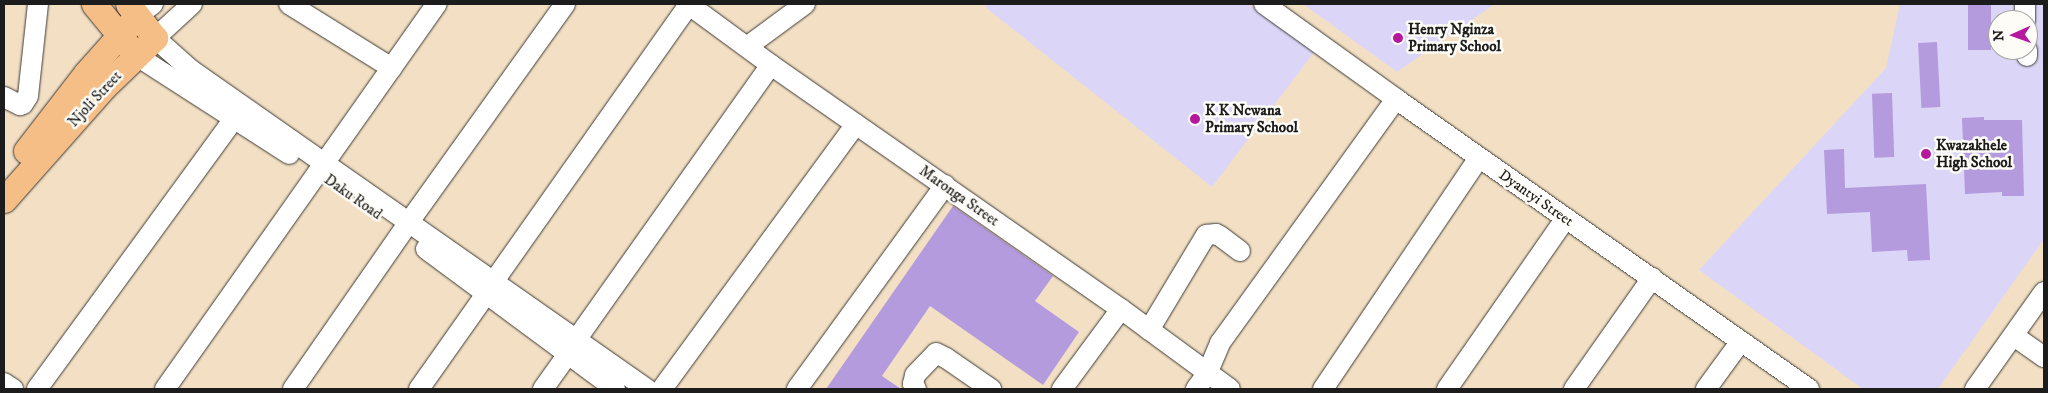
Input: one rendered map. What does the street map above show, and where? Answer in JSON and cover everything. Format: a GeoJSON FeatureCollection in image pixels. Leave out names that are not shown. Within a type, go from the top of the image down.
{"type":"FeatureCollection","features":[{"type":"Feature","properties":{"kind":"main road","name":"Daku Road"},"geometry":{"type":"LineString","coordinates":[[94,4],[118,36],[137,56]]}},
{"type":"Feature","properties":{"kind":"main road","name":"Daku Road"},"geometry":{"type":"LineString","coordinates":[[139,8],[155,38]]}},
{"type":"Feature","properties":{"kind":"main road","name":"Njoli Street"},"geometry":{"type":"LineString","coordinates":[[5,189],[86,73],[139,8]]}},
{"type":"Feature","properties":{"kind":"main road","name":"Njoli Street"},"geometry":{"type":"LineString","coordinates":[[5,189],[104,87],[155,38]]}},
{"type":"Feature","properties":{"kind":"street"},"geometry":{"type":"LineString","coordinates":[[4,97],[20,105],[24,104],[28,96],[38,4]]}},
{"type":"Feature","properties":{"kind":"street","name":"Njoli Street"},"geometry":{"type":"LineString","coordinates":[[155,38],[192,4]]}},
{"type":"Feature","properties":{"kind":"street"},"geometry":{"type":"LineString","coordinates":[[289,4],[392,68]]}},
{"type":"Feature","properties":{"kind":"street"},"geometry":{"type":"LineString","coordinates":[[165,389],[437,4]]}},
{"type":"Feature","properties":{"kind":"street"},"geometry":{"type":"LineString","coordinates":[[292,389],[405,227],[565,4]]}},
{"type":"Feature","properties":{"kind":"street"},"geometry":{"type":"LineString","coordinates":[[419,389],[689,4]]}},
{"type":"Feature","properties":{"kind":"street","name":"Maronga Street"},"geometry":{"type":"LineString","coordinates":[[689,4],[748,46],[771,65],[1121,309],[1149,330],[1202,382],[1230,389]]}},
{"type":"Feature","properties":{"kind":"street"},"geometry":{"type":"LineString","coordinates":[[748,46],[804,4]]}},
{"type":"Feature","properties":{"kind":"street","name":"Dyantyi Street"},"geometry":{"type":"LineString","coordinates":[[1264,4],[1396,99],[1810,389]]}},
{"type":"Feature","properties":{"kind":"street","name":"Daku Road"},"geometry":{"type":"LineString","coordinates":[[155,38],[191,70],[322,168],[572,347],[646,389]]}},
{"type":"Feature","properties":{"kind":"street","name":"Daku Road"},"geometry":{"type":"LineString","coordinates":[[137,56],[233,120],[322,168]]}},
{"type":"Feature","properties":{"kind":"street"},"geometry":{"type":"LineString","coordinates":[[543,389],[771,65]]}},
{"type":"Feature","properties":{"kind":"street"},"geometry":{"type":"LineString","coordinates":[[1202,382],[1220,343],[1396,99]]}},
{"type":"Feature","properties":{"kind":"street"},"geometry":{"type":"LineString","coordinates":[[37,389],[233,120]]}},
{"type":"Feature","properties":{"kind":"street"},"geometry":{"type":"LineString","coordinates":[[662,389],[856,124]]}},
{"type":"Feature","properties":{"kind":"street"},"geometry":{"type":"LineString","coordinates":[[1323,389],[1480,158]]}},
{"type":"Feature","properties":{"kind":"street"},"geometry":{"type":"LineString","coordinates":[[797,389],[945,185]]}},
{"type":"Feature","properties":{"kind":"street"},"geometry":{"type":"LineString","coordinates":[[1447,389],[1566,218]]}},
{"type":"Feature","properties":{"kind":"street"},"geometry":{"type":"LineString","coordinates":[[1149,330],[1206,235],[1216,234],[1240,251]]}},
{"type":"Feature","properties":{"kind":"street"},"geometry":{"type":"LineString","coordinates":[[1574,389],[1652,278]]}},
{"type":"Feature","properties":{"kind":"street"},"geometry":{"type":"LineString","coordinates":[[1975,389],[2044,292]]}},
{"type":"Feature","properties":{"kind":"street"},"geometry":{"type":"LineString","coordinates":[[1062,389],[1121,309]]}},
{"type":"Feature","properties":{"kind":"street"},"geometry":{"type":"LineString","coordinates":[[2014,336],[2044,357]]}},
{"type":"Feature","properties":{"kind":"street"},"geometry":{"type":"LineString","coordinates":[[1706,389],[1741,341]]}},
{"type":"Feature","properties":{"kind":"street","name":"Daku Road"},"geometry":{"type":"LineString","coordinates":[[572,347],[615,389]]}},
{"type":"Feature","properties":{"kind":"street"},"geometry":{"type":"LineString","coordinates":[[916,389],[914,384],[915,376],[932,355],[936,354],[946,358],[991,389]]}},
{"type":"Feature","properties":{"kind":"street"},"geometry":{"type":"LineString","coordinates":[[4,383],[13,389]]}},
{"type":"Feature","properties":{"kind":"shaded area","name":"K K Ncwana Primary School"},"geometry":{"type":"Polygon","coordinates":[[[988,4],[1248,4],[1315,51],[1212,187],[985,7],[988,4]]]}},
{"type":"Feature","properties":{"kind":"shaded area","name":"Henry Nginza Primary School"},"geometry":{"type":"Polygon","coordinates":[[[1303,4],[1495,4],[1397,72],[1303,4]]]}},
{"type":"Feature","properties":{"kind":"shaded area","name":"Kwazakhele High School"},"geometry":{"type":"Polygon","coordinates":[[[1900,4],[2044,4],[2044,239],[1938,389],[1863,389],[1699,270],[1886,68],[1900,4]]]}},
{"type":"Feature","properties":{"kind":"building"},"geometry":{"type":"Polygon","coordinates":[[[1968,4],[1991,4],[1991,10],[1988,10],[1988,50],[1968,50],[1968,4]]]}},
{"type":"Feature","properties":{"kind":"building"},"geometry":{"type":"Polygon","coordinates":[[[1937,42],[1940,107],[1921,108],[1918,43],[1937,42]]]}},
{"type":"Feature","properties":{"kind":"building"},"geometry":{"type":"Polygon","coordinates":[[[1892,93],[1894,157],[1874,158],[1872,94],[1892,93]]]}},
{"type":"Feature","properties":{"kind":"building"},"geometry":{"type":"Polygon","coordinates":[[[1984,117],[1984,120],[2022,120],[2024,196],[2002,196],[2002,192],[1965,194],[1962,118],[1984,117]]]}},
{"type":"Feature","properties":{"kind":"building"},"geometry":{"type":"Polygon","coordinates":[[[1844,149],[1845,188],[1926,184],[1930,260],[1908,261],[1907,250],[1872,252],[1870,212],[1827,214],[1824,150],[1844,149]]]}},
{"type":"Feature","properties":{"kind":"building"},"geometry":{"type":"Polygon","coordinates":[[[953,206],[1053,276],[1035,301],[1079,332],[1043,385],[930,306],[882,376],[901,389],[826,389],[953,206]]]}},
{"type":"Feature","properties":{"kind":"place","name":"Henry Nginza Primary School"},"geometry":{"type":"Point","coordinates":[1398,38]}},
{"type":"Feature","properties":{"kind":"place","name":"K K Ncwana Primary School"},"geometry":{"type":"Point","coordinates":[1195,119]}},
{"type":"Feature","properties":{"kind":"place","name":"Kwazakhele High School"},"geometry":{"type":"Point","coordinates":[1926,154]}}]}
